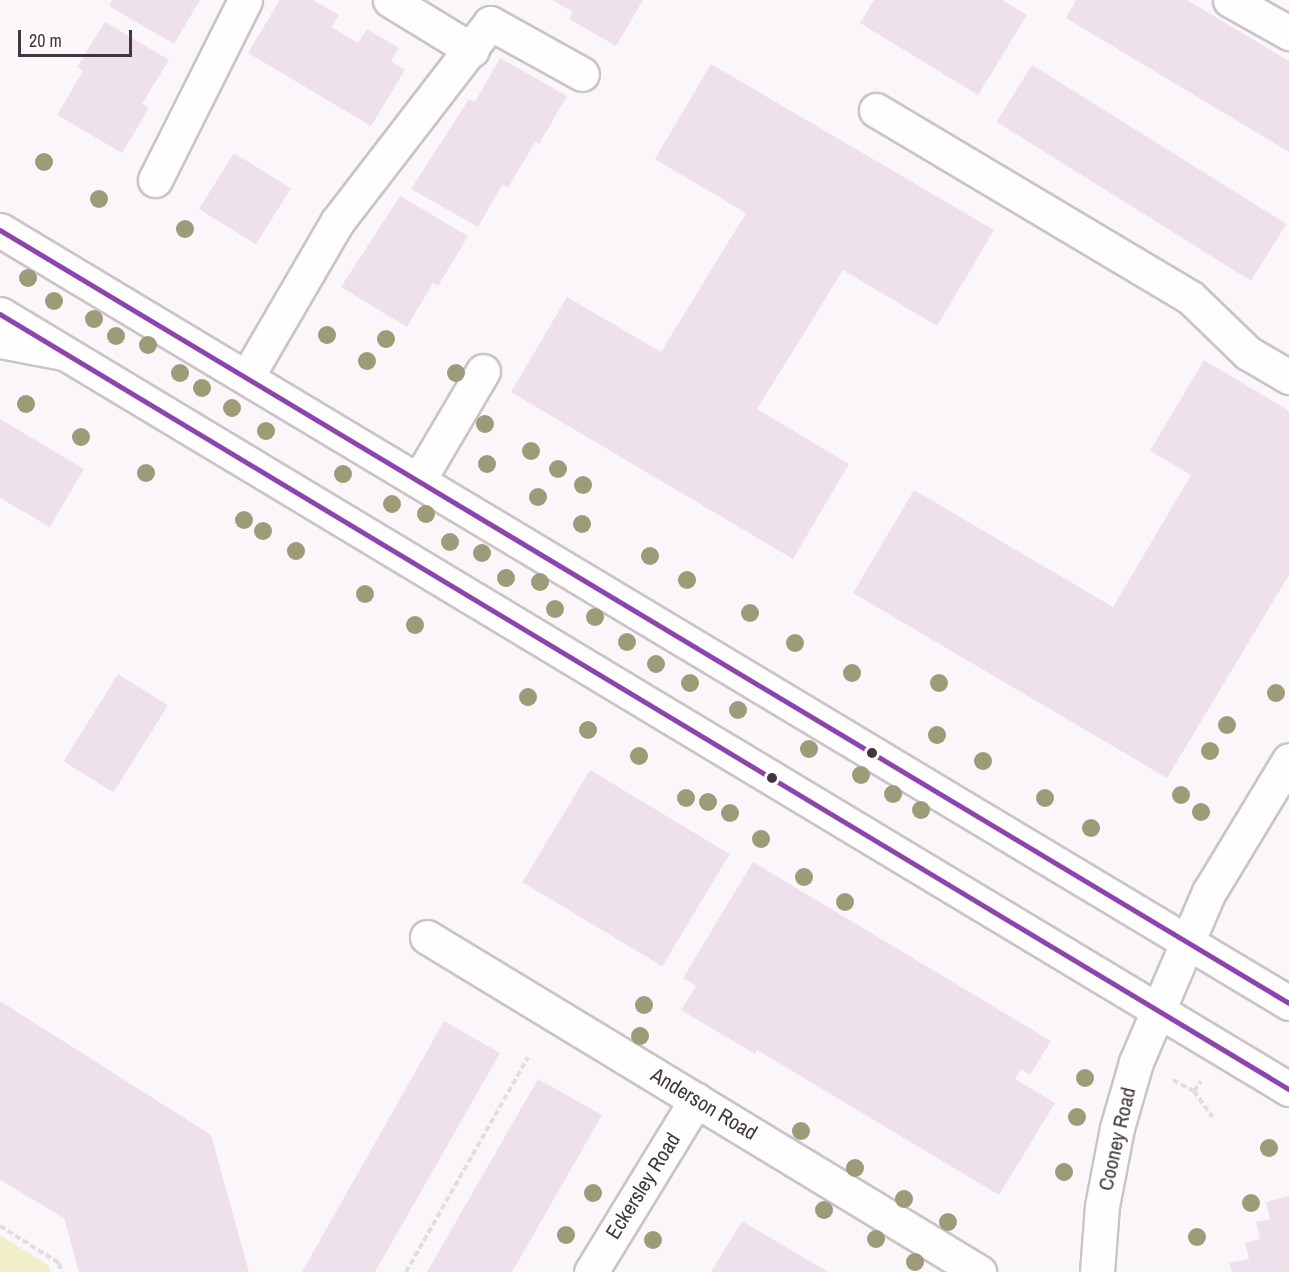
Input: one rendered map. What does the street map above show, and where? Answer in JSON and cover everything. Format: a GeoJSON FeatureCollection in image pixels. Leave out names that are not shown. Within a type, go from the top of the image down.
{"type":"FeatureCollection","features":[{"type":"Feature","properties":{"kind":"main road"},"geometry":{"type":"LineString","coordinates":[[155,180],[245,0]]}},
{"type":"Feature","properties":{"kind":"main road"},"geometry":{"type":"LineString","coordinates":[[390,0],[472,50]]}},
{"type":"Feature","properties":{"kind":"main road"},"geometry":{"type":"LineString","coordinates":[[1230,0],[1283,19]]}},
{"type":"Feature","properties":{"kind":"main road"},"geometry":{"type":"LineString","coordinates":[[248,375],[337,222],[472,50],[490,23],[582,74]]}},
{"type":"Feature","properties":{"kind":"main road"},"geometry":{"type":"LineString","coordinates":[[876,110],[1190,297],[1248,353],[1289,377]]}},
{"type":"Feature","properties":{"kind":"main road"},"geometry":{"type":"LineString","coordinates":[[0,230],[420,478],[1289,1003]]}},
{"type":"Feature","properties":{"kind":"main road"},"geometry":{"type":"LineString","coordinates":[[0,314],[1289,1089]]}},
{"type":"Feature","properties":{"kind":"main road"},"geometry":{"type":"LineString","coordinates":[[0,340],[64,353]]}},
{"type":"Feature","properties":{"kind":"main road"},"geometry":{"type":"LineString","coordinates":[[420,478],[483,371]]}},
{"type":"Feature","properties":{"kind":"main road","name":"Cooney Road"},"geometry":{"type":"LineString","coordinates":[[1097,1272],[1102,1206],[1117,1128],[1130,1078],[1186,940],[1209,892],[1289,760]]}},
{"type":"Feature","properties":{"kind":"main road","name":"Anderson Road"},"geometry":{"type":"LineString","coordinates":[[427,937],[979,1272]]}},
{"type":"Feature","properties":{"kind":"main road","name":"Eckersley Road"},"geometry":{"type":"LineString","coordinates":[[591,1272],[696,1100]]}},
{"type":"Feature","properties":{"kind":"path"},"geometry":{"type":"LineString","coordinates":[[406,1272],[528,1057]]}},
{"type":"Feature","properties":{"kind":"path"},"geometry":{"type":"LineString","coordinates":[[1173,1080],[1194,1091],[1212,1118]]}},
{"type":"Feature","properties":{"kind":"path"},"geometry":{"type":"LineString","coordinates":[[1194,1091],[1201,1081]]}},
{"type":"Feature","properties":{"kind":"path"},"geometry":{"type":"LineString","coordinates":[[0,1226],[59,1263],[61,1272]]}},
{"type":"Feature","properties":{"kind":"green space"},"geometry":{"type":"Polygon","coordinates":[[[0,1235],[49,1266],[50,1272],[0,1272],[0,1235]]]}},
{"type":"Feature","properties":{"kind":"building"},"geometry":{"type":"Polygon","coordinates":[[[112,0],[200,0],[174,44],[109,6],[112,0]]]}},
{"type":"Feature","properties":{"kind":"building"},"geometry":{"type":"Polygon","coordinates":[[[280,0],[313,0],[339,15],[331,27],[358,43],[367,29],[399,48],[391,61],[405,70],[371,126],[248,53],[280,0]]]}},
{"type":"Feature","properties":{"kind":"building"},"geometry":{"type":"Polygon","coordinates":[[[552,0],[643,0],[616,46],[569,19],[573,12],[552,0]]]}},
{"type":"Feature","properties":{"kind":"building"},"geometry":{"type":"Polygon","coordinates":[[[874,0],[1002,0],[1027,15],[978,95],[860,23],[874,0]]]}},
{"type":"Feature","properties":{"kind":"building"},"geometry":{"type":"Polygon","coordinates":[[[1076,0],[1187,0],[1289,61],[1289,152],[1066,18],[1076,0]]]}},
{"type":"Feature","properties":{"kind":"building"},"geometry":{"type":"Polygon","coordinates":[[[105,22],[169,60],[142,104],[149,108],[122,153],[57,115],[83,71],[77,67],[105,22]]]}},
{"type":"Feature","properties":{"kind":"building"},"geometry":{"type":"Polygon","coordinates":[[[500,58],[567,96],[539,144],[535,142],[508,188],[502,185],[478,227],[411,189],[469,99],[475,102],[500,58]]]}},
{"type":"Feature","properties":{"kind":"building"},"geometry":{"type":"Polygon","coordinates":[[[711,64],[994,230],[937,326],[843,270],[757,409],[849,464],[793,559],[511,392],[567,297],[661,352],[746,213],[655,159],[711,64]]]}},
{"type":"Feature","properties":{"kind":"building"},"geometry":{"type":"Polygon","coordinates":[[[1032,65],[1286,224],[1251,281],[996,122],[1032,65]]]}},
{"type":"Feature","properties":{"kind":"building"},"geometry":{"type":"Polygon","coordinates":[[[234,153],[291,189],[256,244],[199,209],[234,153]]]}},
{"type":"Feature","properties":{"kind":"building"},"geometry":{"type":"Polygon","coordinates":[[[400,196],[468,236],[438,286],[433,283],[407,327],[341,287],[400,196]]]}},
{"type":"Feature","properties":{"kind":"building"},"geometry":{"type":"Polygon","coordinates":[[[1204,360],[1289,411],[1289,575],[1167,778],[853,593],[914,490],[1113,607],[1191,475],[1150,451],[1204,360]]]}},
{"type":"Feature","properties":{"kind":"building"},"geometry":{"type":"Polygon","coordinates":[[[0,419],[84,469],[50,527],[0,498],[0,419]]]}},
{"type":"Feature","properties":{"kind":"building"},"geometry":{"type":"Polygon","coordinates":[[[118,674],[168,705],[113,793],[63,761],[118,674]]]}},
{"type":"Feature","properties":{"kind":"building"},"geometry":{"type":"Polygon","coordinates":[[[590,770],[730,854],[662,966],[523,882],[590,770]]]}},
{"type":"Feature","properties":{"kind":"building"},"geometry":{"type":"Polygon","coordinates":[[[753,862],[1051,1041],[1030,1075],[1021,1069],[1015,1079],[1055,1103],[999,1195],[757,1050],[755,1054],[681,1010],[696,986],[683,978],[753,862]]]}},
{"type":"Feature","properties":{"kind":"building"},"geometry":{"type":"Polygon","coordinates":[[[0,1001],[211,1135],[249,1272],[79,1272],[64,1218],[0,1180],[0,1001]]]}},
{"type":"Feature","properties":{"kind":"building"},"geometry":{"type":"Polygon","coordinates":[[[444,1021],[500,1053],[375,1272],[302,1272],[444,1021]]]}},
{"type":"Feature","properties":{"kind":"building"},"geometry":{"type":"Polygon","coordinates":[[[538,1079],[602,1115],[512,1272],[427,1272],[538,1079]]]}},
{"type":"Feature","properties":{"kind":"building"},"geometry":{"type":"Polygon","coordinates":[[[1289,1196],[1289,1272],[1232,1272],[1229,1263],[1249,1259],[1245,1243],[1260,1239],[1256,1222],[1270,1219],[1266,1202],[1289,1196]]]}},
{"type":"Feature","properties":{"kind":"building"},"geometry":{"type":"Polygon","coordinates":[[[742,1221],[828,1272],[711,1272],[742,1221]]]}},
{"type":"Feature","properties":{"kind":"transit line"},"geometry":{"type":"LineString","coordinates":[[0,230],[1289,1003]]}},
{"type":"Feature","properties":{"kind":"transit line"},"geometry":{"type":"LineString","coordinates":[[0,314],[1289,1089]]}}]}
